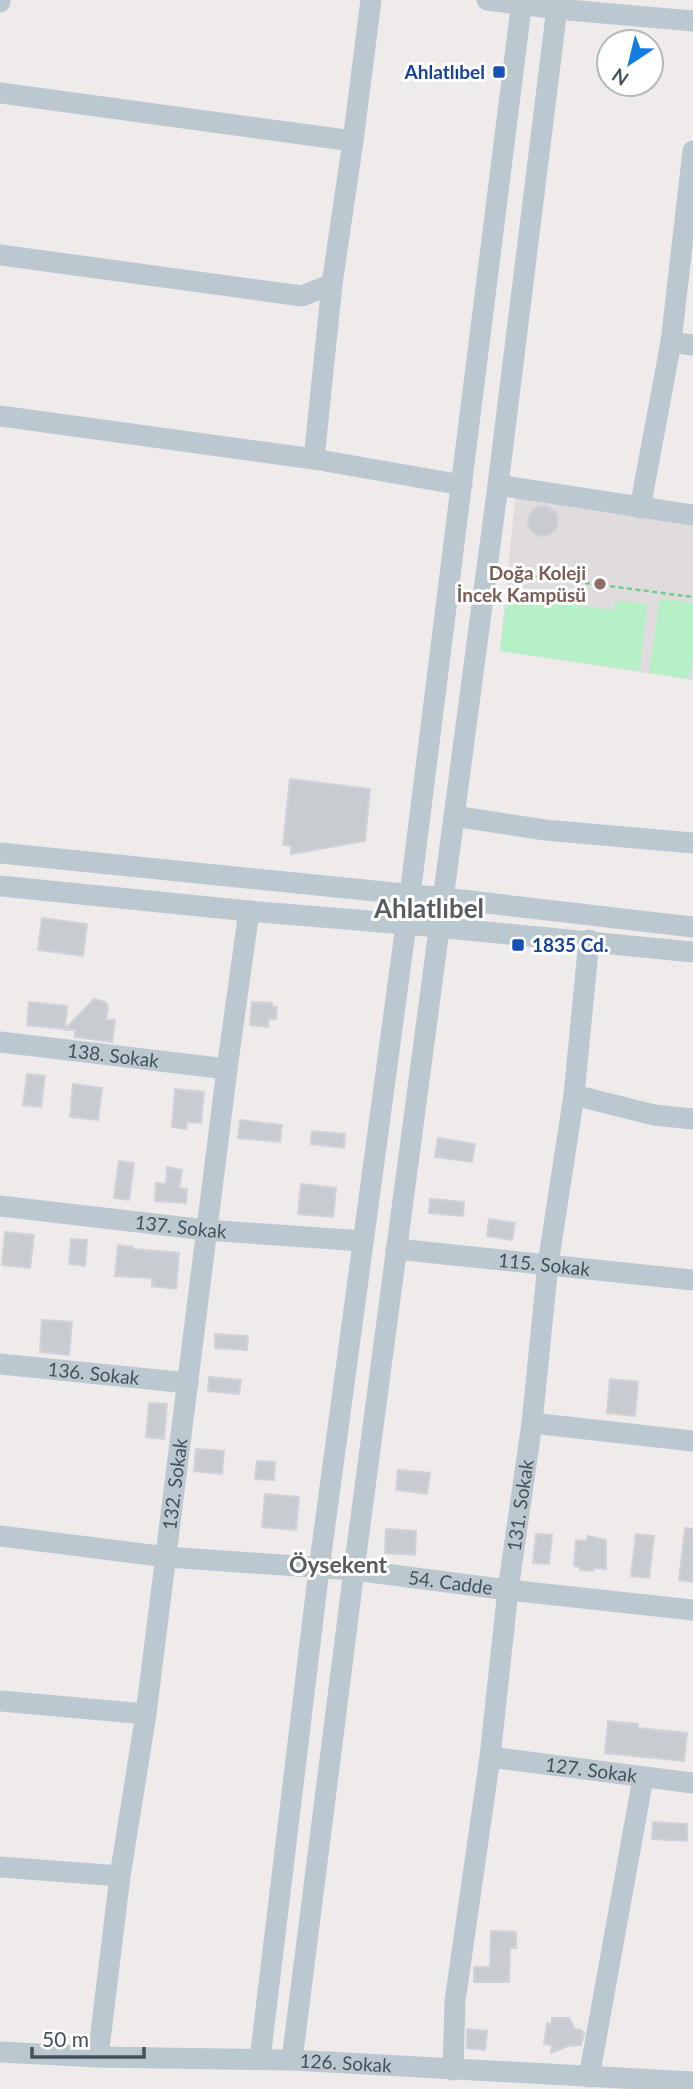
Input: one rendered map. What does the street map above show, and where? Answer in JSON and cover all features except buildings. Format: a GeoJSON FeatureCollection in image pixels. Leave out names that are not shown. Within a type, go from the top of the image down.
{"type":"FeatureCollection","features":[{"type":"Feature","properties":{"kind":"street"},"geometry":{"type":"LineString","coordinates":[[314,459],[332,284],[371,0]]}},
{"type":"Feature","properties":{"kind":"street"},"geometry":{"type":"LineString","coordinates":[[487,0],[557,5],[693,21]]}},
{"type":"Feature","properties":{"kind":"street"},"geometry":{"type":"LineString","coordinates":[[260,2059],[319,1569],[410,895],[521,2]]}},
{"type":"Feature","properties":{"kind":"street"},"geometry":{"type":"LineString","coordinates":[[292,2060],[498,485],[557,5]]}},
{"type":"Feature","properties":{"kind":"street"},"geometry":{"type":"LineString","coordinates":[[0,93],[353,141]]}},
{"type":"Feature","properties":{"kind":"street"},"geometry":{"type":"LineString","coordinates":[[640,508],[671,342],[691,187],[693,151]]}},
{"type":"Feature","properties":{"kind":"street"},"geometry":{"type":"LineString","coordinates":[[0,255],[302,296],[332,284]]}},
{"type":"Feature","properties":{"kind":"street"},"geometry":{"type":"LineString","coordinates":[[302,296],[327,327]]}},
{"type":"Feature","properties":{"kind":"street"},"geometry":{"type":"LineString","coordinates":[[671,342],[693,345]]}},
{"type":"Feature","properties":{"kind":"street"},"geometry":{"type":"LineString","coordinates":[[0,416],[314,459],[462,485]]}},
{"type":"Feature","properties":{"kind":"street"},"geometry":{"type":"LineString","coordinates":[[498,485],[693,515]]}},
{"type":"Feature","properties":{"kind":"street"},"geometry":{"type":"LineString","coordinates":[[454,816],[545,830],[693,843]]}},
{"type":"Feature","properties":{"kind":"street"},"geometry":{"type":"LineString","coordinates":[[0,853],[444,898],[693,927]]}},
{"type":"Feature","properties":{"kind":"street"},"geometry":{"type":"LineString","coordinates":[[0,886],[693,951]]}},
{"type":"Feature","properties":{"kind":"street","name":"132. Sokak"},"geometry":{"type":"LineString","coordinates":[[97,2057],[120,1876],[146,1714],[167,1557],[206,1230],[249,911]]}},
{"type":"Feature","properties":{"kind":"street","name":"131. Sokak"},"geometry":{"type":"LineString","coordinates":[[453,2070],[455,2001],[490,1757],[508,1590],[532,1423],[548,1264],[574,1095],[589,940]]}},
{"type":"Feature","properties":{"kind":"street","name":"138. Sokak"},"geometry":{"type":"LineString","coordinates":[[0,1042],[227,1069]]}},
{"type":"Feature","properties":{"kind":"street"},"geometry":{"type":"LineString","coordinates":[[574,1095],[654,1115],[693,1119]]}},
{"type":"Feature","properties":{"kind":"street","name":"137. Sokak"},"geometry":{"type":"LineString","coordinates":[[0,1206],[206,1230],[363,1241]]}},
{"type":"Feature","properties":{"kind":"street","name":"115. Sokak"},"geometry":{"type":"LineString","coordinates":[[396,1249],[693,1280]]}},
{"type":"Feature","properties":{"kind":"street","name":"136. Sokak"},"geometry":{"type":"LineString","coordinates":[[0,1364],[188,1383]]}},
{"type":"Feature","properties":{"kind":"street"},"geometry":{"type":"LineString","coordinates":[[532,1423],[693,1441]]}},
{"type":"Feature","properties":{"kind":"street","name":"54. Cadde"},"geometry":{"type":"LineString","coordinates":[[0,1536],[167,1557],[354,1570],[693,1610]]}},
{"type":"Feature","properties":{"kind":"street"},"geometry":{"type":"LineString","coordinates":[[0,1701],[146,1714]]}},
{"type":"Feature","properties":{"kind":"street","name":"127. Sokak"},"geometry":{"type":"LineString","coordinates":[[490,1757],[693,1783]]}},
{"type":"Feature","properties":{"kind":"street"},"geometry":{"type":"LineString","coordinates":[[589,2077],[643,1778]]}},
{"type":"Feature","properties":{"kind":"street"},"geometry":{"type":"LineString","coordinates":[[0,1867],[120,1876]]}},
{"type":"Feature","properties":{"kind":"street","name":"126. Sokak"},"geometry":{"type":"LineString","coordinates":[[0,2052],[97,2057],[292,2060],[693,2082]]}},
{"type":"Feature","properties":{"kind":"path"},"geometry":{"type":"LineString","coordinates":[[509,573],[693,597]]}},
{"type":"Feature","properties":{"kind":"shaded area","name":"Doğa Koleji İncek Kampüsü"},"geometry":{"type":"Polygon","coordinates":[[[516,488],[693,515],[693,680],[500,651],[516,488]]]}},
{"type":"Feature","properties":{"kind":"green space"},"geometry":{"type":"Polygon","coordinates":[[[507,596],[614,610],[616,601],[647,604],[640,671],[500,651],[507,596]]]}},
{"type":"Feature","properties":{"kind":"green space"},"geometry":{"type":"Polygon","coordinates":[[[660,598],[693,603],[693,656],[689,679],[649,673],[660,598]]]}},
{"type":"Feature","properties":{"kind":"place","name":"Ahlatlıbel"},"geometry":{"type":"Point","coordinates":[499,72]}},
{"type":"Feature","properties":{"kind":"place","name":"Doğa Koleji İncek Kampüsü"},"geometry":{"type":"Point","coordinates":[600,584]}},
{"type":"Feature","properties":{"kind":"place","name":"1835 Cd."},"geometry":{"type":"Point","coordinates":[518,945]}},
{"type":"Feature","properties":{"kind":"district","name":"Ahlatlıbel"},"geometry":{"type":"Point","coordinates":[429,909]}},
{"type":"Feature","properties":{"kind":"district","name":"Öysekent"},"geometry":{"type":"Point","coordinates":[338,1565]}}]}
